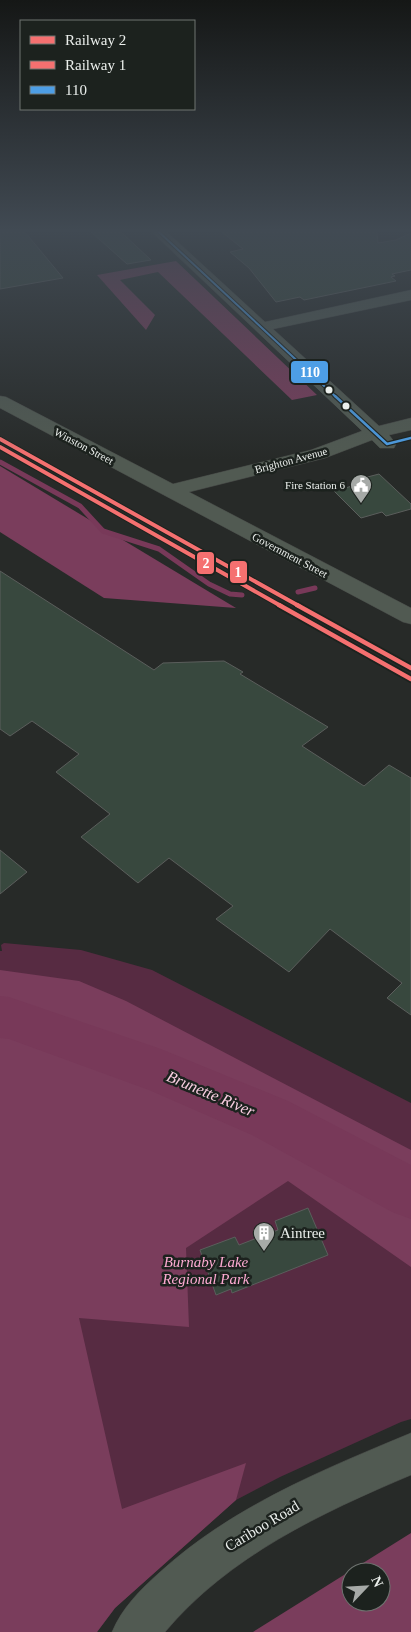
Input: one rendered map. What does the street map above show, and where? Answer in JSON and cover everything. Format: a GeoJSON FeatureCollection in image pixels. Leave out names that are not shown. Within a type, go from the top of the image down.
{"type":"FeatureCollection","features":[{"type":"Feature","properties":{"kind":"street"},"geometry":{"type":"LineString","coordinates":[[241,308],[381,438],[411,438]]}},
{"type":"Feature","properties":{"kind":"street"},"geometry":{"type":"LineString","coordinates":[[262,327],[350,308]]}},
{"type":"Feature","properties":{"kind":"street","name":"Winston Street"},"geometry":{"type":"LineString","coordinates":[[0,401],[169,491]]}},
{"type":"Feature","properties":{"kind":"street"},"geometry":{"type":"LineString","coordinates":[[381,438],[411,424]]}},
{"type":"Feature","properties":{"kind":"street"},"geometry":{"type":"LineString","coordinates":[[381,438],[398,437],[411,433]]}},
{"type":"Feature","properties":{"kind":"street","name":"Brighton Avenue"},"geometry":{"type":"LineString","coordinates":[[169,491],[381,438]]}},
{"type":"Feature","properties":{"kind":"street","name":"Government Street"},"geometry":{"type":"LineString","coordinates":[[169,491],[411,617]]}},
{"type":"Feature","properties":{"kind":"street","name":"Cariboo Road"},"geometry":{"type":"LineString","coordinates":[[135,1632],[176,1587],[225,1547],[282,1512],[348,1480],[411,1454]]}},
{"type":"Feature","properties":{"kind":"green space","name":"Burnaby Lake Regional Park"},"geometry":{"type":"Polygon","coordinates":[[[4,943],[81,950],[152,970],[411,1103],[411,1419],[280,1477],[236,1500],[115,1608],[97,1632],[0,1632],[0,951],[2,951],[1,945],[4,943]]]}},
{"type":"Feature","properties":{"kind":"shaded area"},"geometry":{"type":"Polygon","coordinates":[[[127,308],[148,308],[155,315],[146,330],[127,308]]]}},
{"type":"Feature","properties":{"kind":"shaded area"},"geometry":{"type":"Polygon","coordinates":[[[196,308],[226,308],[317,395],[292,400],[196,308]]]}},
{"type":"Feature","properties":{"kind":"shaded area"},"geometry":{"type":"Polygon","coordinates":[[[0,466],[236,608],[104,598],[0,532],[0,466]]]}},
{"type":"Feature","properties":{"kind":"shaded area","name":"Burnaby Lake Regional Park"},"geometry":{"type":"Polygon","coordinates":[[[0,970],[79,981],[126,1001],[411,1150],[411,1267],[288,1181],[186,1248],[189,1327],[79,1318],[122,1509],[246,1463],[236,1500],[115,1608],[97,1632],[0,1632],[0,970]]]}},
{"type":"Feature","properties":{"kind":"shaded area"},"geometry":{"type":"Polygon","coordinates":[[[411,1533],[411,1632],[253,1632],[341,1577],[341,1612],[391,1612],[391,1562],[365,1562],[411,1533]]]}},
{"type":"Feature","properties":{"kind":"building"},"geometry":{"type":"Polygon","coordinates":[[[379,474],[411,504],[411,509],[386,516],[382,512],[361,518],[334,491],[356,485],[352,481],[379,474]]]}},
{"type":"Feature","properties":{"kind":"building"},"geometry":{"type":"Polygon","coordinates":[[[0,571],[154,670],[163,663],[224,661],[243,672],[240,674],[328,727],[302,746],[364,786],[389,765],[411,778],[411,1015],[387,998],[402,983],[330,929],[289,972],[216,919],[233,906],[169,858],[138,883],[81,837],[110,814],[56,772],[79,754],[32,721],[10,736],[0,729],[0,571]]]}},
{"type":"Feature","properties":{"kind":"building"},"geometry":{"type":"Polygon","coordinates":[[[0,850],[27,872],[0,894],[0,850]]]}},
{"type":"Feature","properties":{"kind":"building","name":"Aintree"},"geometry":{"type":"Polygon","coordinates":[[[308,1208],[328,1255],[232,1293],[231,1289],[216,1295],[200,1250],[235,1237],[239,1245],[278,1230],[275,1221],[308,1208]]]}},
{"type":"Feature","properties":{"kind":"waterway"},"geometry":{"type":"LineString","coordinates":[[0,462],[80,506],[103,531],[159,549],[209,584],[230,594],[242,595]]}},
{"type":"Feature","properties":{"kind":"waterway"},"geometry":{"type":"LineString","coordinates":[[298,592],[315,588]]}},
{"type":"Feature","properties":{"kind":"waterway","name":"Brunette River"},"geometry":{"type":"LineString","coordinates":[[0,1017],[9,1018],[161,1072],[270,1118],[411,1193]]}},
{"type":"Feature","properties":{"kind":"rail line","name":"1"},"geometry":{"type":"LineString","coordinates":[[0,439],[411,668]]}},
{"type":"Feature","properties":{"kind":"rail line","name":"2"},"geometry":{"type":"LineString","coordinates":[[0,447],[411,679]]}},
{"type":"Feature","properties":{"kind":"transit line","name":"110"},"geometry":{"type":"LineString","coordinates":[[241,308],[387,444],[411,438]]}},
{"type":"Feature","properties":{"kind":"place","name":"Fire Station 6"},"geometry":{"type":"Point","coordinates":[361,504]}},
{"type":"Feature","properties":{"kind":"place","name":"Aintree"},"geometry":{"type":"Point","coordinates":[264,1252]}}]}
